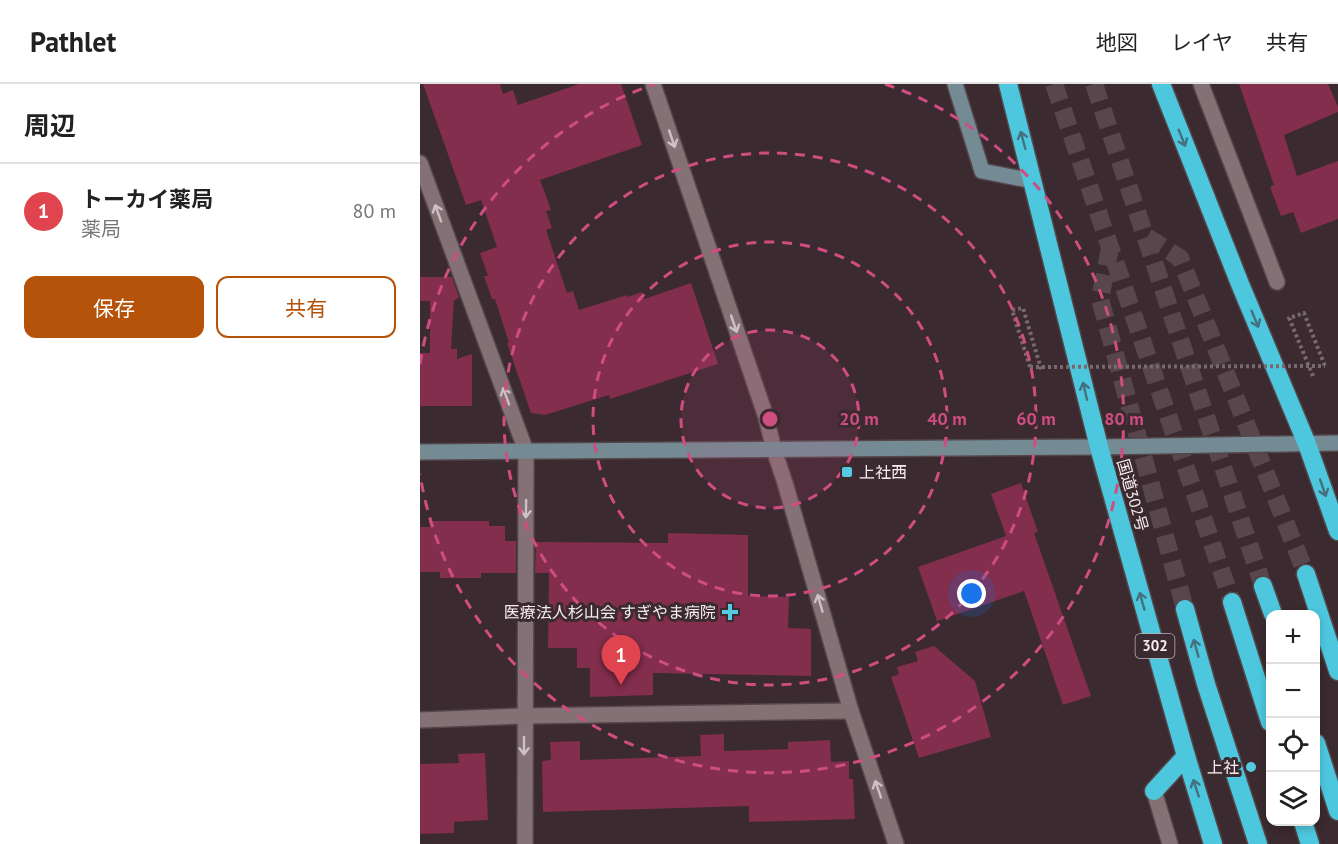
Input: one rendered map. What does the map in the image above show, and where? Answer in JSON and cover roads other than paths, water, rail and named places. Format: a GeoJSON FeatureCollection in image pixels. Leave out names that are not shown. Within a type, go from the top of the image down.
{"type":"FeatureCollection","features":[{"type":"Feature","properties":{"kind":"highway","name":"国道302号"},"geometry":{"type":"LineString","coordinates":[[1008,84],[1099,447],[1213,844]]}},
{"type":"Feature","properties":{"kind":"highway"},"geometry":{"type":"LineString","coordinates":[[1167,89],[1240,284],[1307,444],[1338,531]]}},
{"type":"Feature","properties":{"kind":"highway"},"geometry":{"type":"LineString","coordinates":[[1306,574],[1338,671]]}},
{"type":"Feature","properties":{"kind":"highway"},"geometry":{"type":"LineString","coordinates":[[1263,586],[1271,610]]}},
{"type":"Feature","properties":{"kind":"highway"},"geometry":{"type":"LineString","coordinates":[[1232,602],[1269,718]]}},
{"type":"Feature","properties":{"kind":"highway"},"geometry":{"type":"LineString","coordinates":[[1185,609],[1206,684],[1258,844]]}},
{"type":"Feature","properties":{"kind":"highway"},"geometry":{"type":"LineString","coordinates":[[1206,684],[1225,776],[1246,844]]}},
{"type":"Feature","properties":{"kind":"highway"},"geometry":{"type":"LineString","coordinates":[[1320,755],[1338,811]]}},
{"type":"Feature","properties":{"kind":"highway"},"geometry":{"type":"LineString","coordinates":[[1154,791],[1186,756]]}},
{"type":"Feature","properties":{"kind":"highway"},"geometry":{"type":"LineString","coordinates":[[1304,826],[1310,844]]}},
{"type":"Feature","properties":{"kind":"street"},"geometry":{"type":"LineString","coordinates":[[653,84],[766,417],[851,711],[896,844]]}},
{"type":"Feature","properties":{"kind":"street"},"geometry":{"type":"LineString","coordinates":[[955,84],[982,171],[1033,181]]}},
{"type":"Feature","properties":{"kind":"street"},"geometry":{"type":"LineString","coordinates":[[1201,84],[1277,282]]}},
{"type":"Feature","properties":{"kind":"street"},"geometry":{"type":"LineString","coordinates":[[420,163],[423,182],[526,451],[525,844]]}},
{"type":"Feature","properties":{"kind":"street"},"geometry":{"type":"LineString","coordinates":[[420,452],[1338,443]]}},
{"type":"Feature","properties":{"kind":"street"},"geometry":{"type":"LineString","coordinates":[[420,720],[524,716],[851,711]]}},
{"type":"Feature","properties":{"kind":"street"},"geometry":{"type":"LineString","coordinates":[[1154,791],[1170,844]]}},
{"type":"Feature","properties":{"kind":"tunnel"},"geometry":{"type":"LineString","coordinates":[[1054,84],[1232,602]]}},
{"type":"Feature","properties":{"kind":"tunnel"},"geometry":{"type":"LineString","coordinates":[[1094,84],[1263,586]]}},
{"type":"Feature","properties":{"kind":"tunnel"},"geometry":{"type":"LineString","coordinates":[[1147,237],[1180,258],[1306,574]]}},
{"type":"Feature","properties":{"kind":"tunnel"},"geometry":{"type":"LineString","coordinates":[[1110,248],[1100,299],[1185,609]]}},
{"type":"Feature","properties":{"kind":"place","name":"上社西"},"geometry":{"type":"Point","coordinates":[847,472]}},
{"type":"Feature","properties":{"kind":"place","name":"医療法人杉山会 すぎやま病院"},"geometry":{"type":"Point","coordinates":[730,612]}},
{"type":"Feature","properties":{"kind":"place","name":"トーカイ薬局"},"geometry":{"type":"Point","coordinates":[621,685]}},
{"type":"Feature","properties":{"kind":"place","name":"上社"},"geometry":{"type":"Point","coordinates":[1251,767]}}]}
